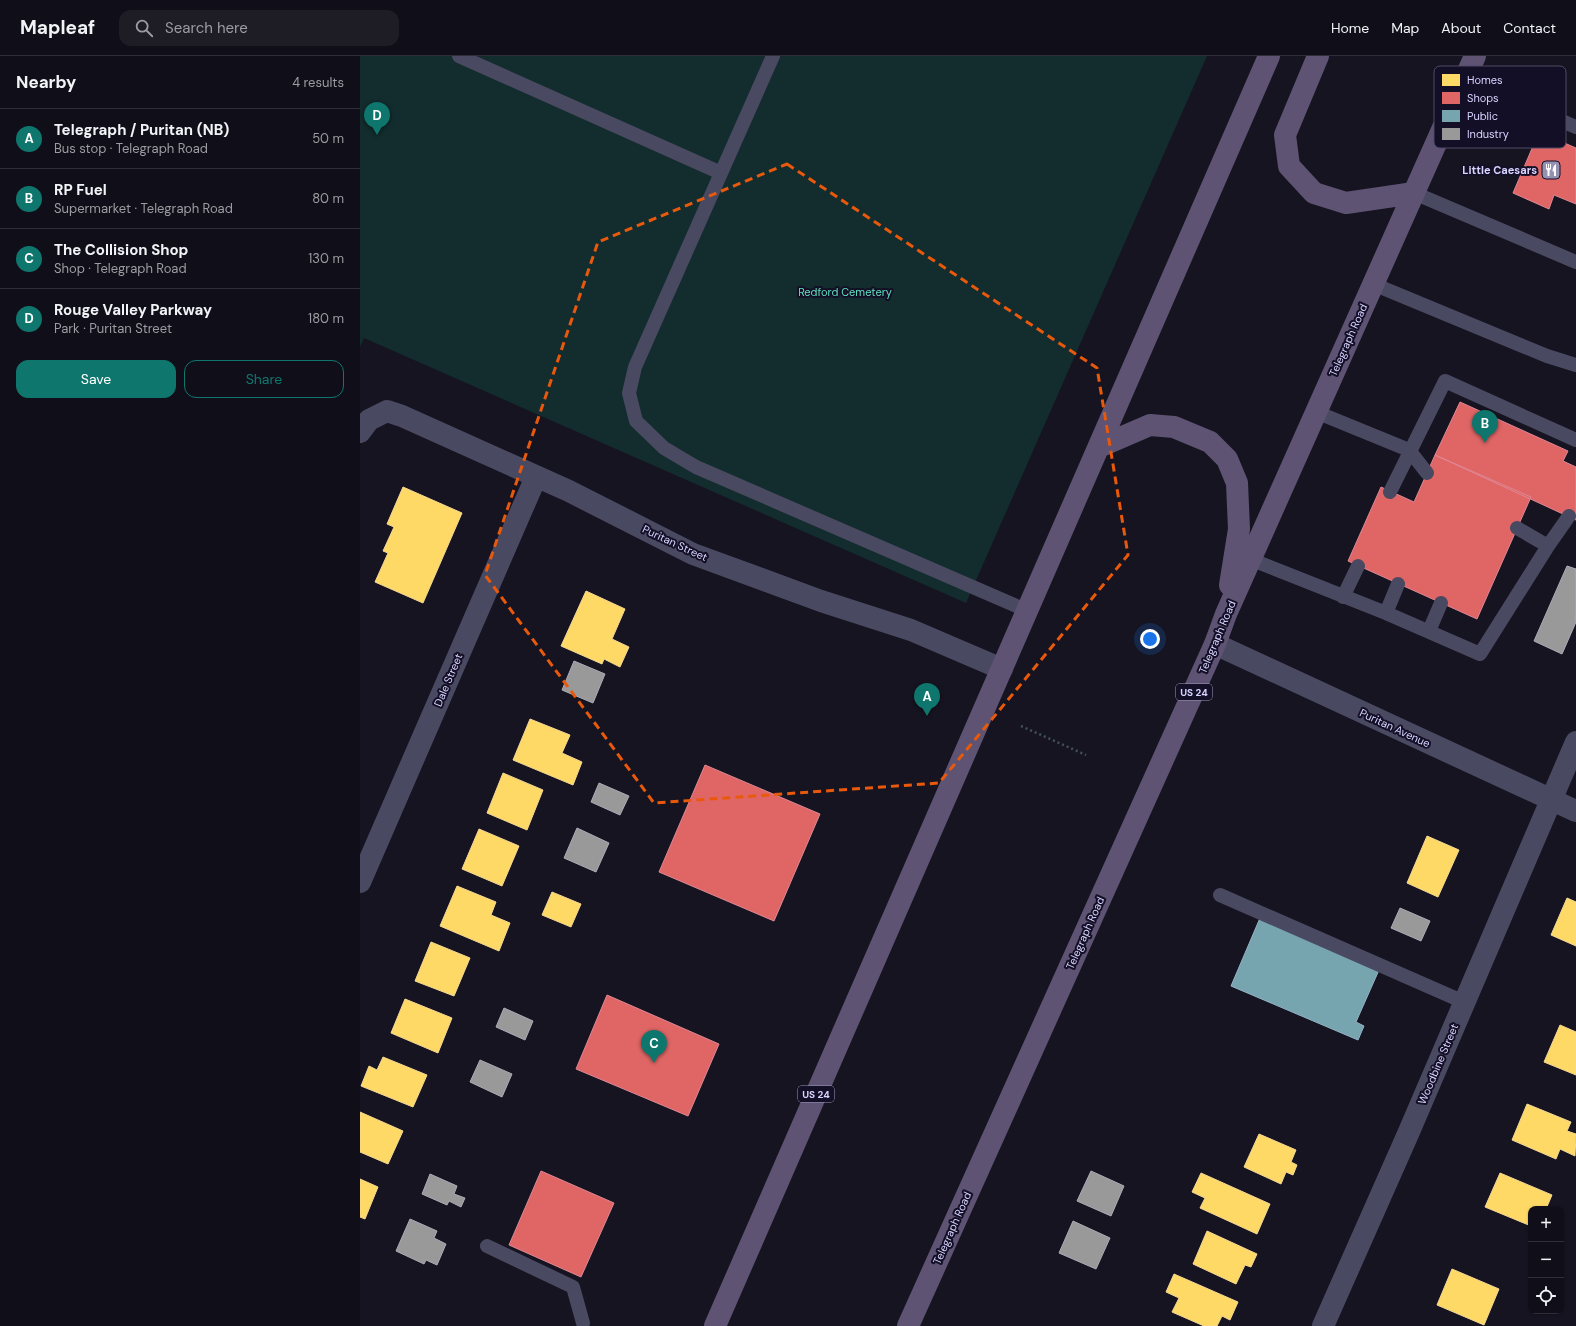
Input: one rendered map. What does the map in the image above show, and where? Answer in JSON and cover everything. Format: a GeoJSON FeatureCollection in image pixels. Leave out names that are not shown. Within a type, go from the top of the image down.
{"type":"FeatureCollection","features":[{"type":"Feature","properties":{"kind":"main road","name":"US 24"},"geometry":{"type":"LineString","coordinates":[[715,1326],[1269,56]]}},
{"type":"Feature","properties":{"kind":"main road"},"geometry":{"type":"LineString","coordinates":[[1318,56],[1285,135],[1289,166],[1314,193],[1346,203],[1414,193]]}},
{"type":"Feature","properties":{"kind":"main road","name":"Telegraph Road"},"geometry":{"type":"LineString","coordinates":[[1470,66],[1475,56]]}},
{"type":"Feature","properties":{"kind":"main road","name":"Telegraph Road"},"geometry":{"type":"LineString","coordinates":[[908,1326],[1215,644],[1226,614],[1434,148]]}},
{"type":"Feature","properties":{"kind":"main road"},"geometry":{"type":"LineString","coordinates":[[1099,447],[1150,425],[1174,427],[1210,442],[1227,458],[1237,484],[1239,529],[1226,614]]}},
{"type":"Feature","properties":{"kind":"street","name":"Puritan Street"},"geometry":{"type":"LineString","coordinates":[[360,432],[369,420],[387,411],[402,416],[536,478],[569,491],[692,554],[821,601],[911,630],[1002,669]]}},
{"type":"Feature","properties":{"kind":"street","name":"Dale Street"},"geometry":{"type":"LineString","coordinates":[[360,882],[536,478]]}},
{"type":"Feature","properties":{"kind":"street","name":"Puritan Avenue"},"geometry":{"type":"LineString","coordinates":[[1215,644],[1576,811]]}},
{"type":"Feature","properties":{"kind":"street","name":"Woodbine Street"},"geometry":{"type":"LineString","coordinates":[[1323,1326],[1576,742]]}},
{"type":"Feature","properties":{"kind":"lane"},"geometry":{"type":"LineString","coordinates":[[459,56],[473,59],[721,172]]}},
{"type":"Feature","properties":{"kind":"lane"},"geometry":{"type":"LineString","coordinates":[[773,56],[635,367],[629,393],[636,421],[664,448],[696,468],[1028,611]]}},
{"type":"Feature","properties":{"kind":"lane"},"geometry":{"type":"LineString","coordinates":[[1566,123],[1576,127]]}},
{"type":"Feature","properties":{"kind":"lane"},"geometry":{"type":"LineString","coordinates":[[1414,193],[1576,262]]}},
{"type":"Feature","properties":{"kind":"lane"},"geometry":{"type":"LineString","coordinates":[[1373,284],[1547,356],[1576,365]]}},
{"type":"Feature","properties":{"kind":"lane"},"geometry":{"type":"LineString","coordinates":[[1390,492],[1409,450],[1446,382],[1576,440]]}},
{"type":"Feature","properties":{"kind":"lane"},"geometry":{"type":"LineString","coordinates":[[1316,412],[1409,450],[1427,473]]}},
{"type":"Feature","properties":{"kind":"lane"},"geometry":{"type":"LineString","coordinates":[[1250,560],[1310,582],[1343,597],[1386,612],[1480,654],[1548,546],[1569,516]]}},
{"type":"Feature","properties":{"kind":"lane"},"geometry":{"type":"LineString","coordinates":[[1517,528],[1548,546]]}},
{"type":"Feature","properties":{"kind":"lane"},"geometry":{"type":"LineString","coordinates":[[1343,597],[1358,566]]}},
{"type":"Feature","properties":{"kind":"lane"},"geometry":{"type":"LineString","coordinates":[[1386,612],[1398,584]]}},
{"type":"Feature","properties":{"kind":"lane"},"geometry":{"type":"LineString","coordinates":[[1429,631],[1441,603]]}},
{"type":"Feature","properties":{"kind":"lane"},"geometry":{"type":"LineString","coordinates":[[1220,895],[1464,1002]]}},
{"type":"Feature","properties":{"kind":"lane"},"geometry":{"type":"LineString","coordinates":[[487,1246],[573,1287],[583,1323]]}},
{"type":"Feature","properties":{"kind":"path"},"geometry":{"type":"LineString","coordinates":[[1021,726],[1086,755]]}},
{"type":"Feature","properties":{"kind":"highlighted area"},"geometry":{"type":"Polygon","coordinates":[[[787,164],[1097,368],[1128,555],[939,783],[654,803],[485,575],[598,242],[787,164]]]}},
{"type":"Feature","properties":{"kind":"green space","name":"Redford Cemetery"},"geometry":{"type":"Polygon","coordinates":[[[360,56],[1207,56],[966,603],[364,338],[360,347],[360,56]]]}},
{"type":"Feature","properties":{"kind":"building: Homes"},"geometry":{"type":"Polygon","coordinates":[[[403,487],[462,513],[423,603],[375,582],[388,553],[383,551],[394,527],[387,524],[403,487]]]}},
{"type":"Feature","properties":{"kind":"building: Homes"},"geometry":{"type":"Polygon","coordinates":[[[586,591],[625,609],[612,639],[629,647],[620,667],[604,659],[602,664],[561,646],[586,591]]]}},
{"type":"Feature","properties":{"kind":"building: Homes"},"geometry":{"type":"Polygon","coordinates":[[[530,719],[570,735],[562,753],[582,762],[573,785],[513,760],[530,719]]]}},
{"type":"Feature","properties":{"kind":"building: Homes"},"geometry":{"type":"Polygon","coordinates":[[[503,773],[543,790],[527,830],[487,813],[503,773]]]}},
{"type":"Feature","properties":{"kind":"building: Homes"},"geometry":{"type":"Polygon","coordinates":[[[479,829],[519,846],[502,886],[462,869],[479,829]]]}},
{"type":"Feature","properties":{"kind":"building: Homes"},"geometry":{"type":"Polygon","coordinates":[[[1427,836],[1459,850],[1438,897],[1407,883],[1427,836]]]}},
{"type":"Feature","properties":{"kind":"building: Homes"},"geometry":{"type":"Polygon","coordinates":[[[457,886],[496,902],[491,915],[510,923],[499,951],[440,926],[457,886]]]}},
{"type":"Feature","properties":{"kind":"building: Homes"},"geometry":{"type":"Polygon","coordinates":[[[552,892],[581,904],[571,927],[542,915],[552,892]]]}},
{"type":"Feature","properties":{"kind":"building: Homes"},"geometry":{"type":"Polygon","coordinates":[[[1567,898],[1576,902],[1576,946],[1551,935],[1567,898]]]}},
{"type":"Feature","properties":{"kind":"building: Homes"},"geometry":{"type":"Polygon","coordinates":[[[431,942],[470,958],[454,996],[415,981],[431,942]]]}},
{"type":"Feature","properties":{"kind":"building: Homes"},"geometry":{"type":"Polygon","coordinates":[[[405,999],[452,1018],[438,1053],[391,1033],[405,999]]]}},
{"type":"Feature","properties":{"kind":"building: Homes"},"geometry":{"type":"Polygon","coordinates":[[[1560,1025],[1576,1032],[1576,1075],[1544,1062],[1560,1025]]]}},
{"type":"Feature","properties":{"kind":"building: Homes"},"geometry":{"type":"Polygon","coordinates":[[[383,1057],[427,1075],[413,1107],[361,1086],[369,1066],[377,1070],[383,1057]]]}},
{"type":"Feature","properties":{"kind":"building: Homes"},"geometry":{"type":"Polygon","coordinates":[[[1527,1104],[1571,1122],[1567,1131],[1576,1134],[1575,1156],[1560,1149],[1556,1159],[1512,1140],[1527,1104]]]}},
{"type":"Feature","properties":{"kind":"building: Homes"},"geometry":{"type":"Polygon","coordinates":[[[360,1112],[403,1131],[388,1164],[360,1152],[360,1112]]]}},
{"type":"Feature","properties":{"kind":"building: Homes"},"geometry":{"type":"Polygon","coordinates":[[[1259,1134],[1296,1150],[1291,1162],[1297,1165],[1293,1175],[1286,1172],[1281,1184],[1244,1167],[1259,1134]]]}},
{"type":"Feature","properties":{"kind":"building: Homes"},"geometry":{"type":"Polygon","coordinates":[[[1201,1173],[1270,1204],[1257,1234],[1200,1208],[1205,1198],[1192,1192],[1201,1173]]]}},
{"type":"Feature","properties":{"kind":"building: Homes"},"geometry":{"type":"Polygon","coordinates":[[[1500,1173],[1552,1195],[1547,1206],[1528,1206],[1528,1225],[1485,1207],[1500,1173]]]}},
{"type":"Feature","properties":{"kind":"building: Homes"},"geometry":{"type":"Polygon","coordinates":[[[360,1179],[378,1187],[365,1219],[360,1217],[360,1179]]]}},
{"type":"Feature","properties":{"kind":"building: Homes"},"geometry":{"type":"Polygon","coordinates":[[[1207,1231],[1257,1254],[1251,1267],[1245,1265],[1236,1284],[1193,1264],[1207,1231]]]}},
{"type":"Feature","properties":{"kind":"building: Homes"},"geometry":{"type":"Polygon","coordinates":[[[1452,1269],[1499,1289],[1484,1325],[1437,1305],[1452,1269]]]}},
{"type":"Feature","properties":{"kind":"building: Homes"},"geometry":{"type":"Polygon","coordinates":[[[1174,1274],[1238,1302],[1230,1320],[1222,1316],[1217,1326],[1204,1326],[1172,1312],[1179,1298],[1166,1292],[1174,1274]]]}},
{"type":"Feature","properties":{"kind":"building: Shops"},"geometry":{"type":"Polygon","coordinates":[[[1566,144],[1576,148],[1576,204],[1554,195],[1549,209],[1513,193],[1532,148],[1566,148],[1566,144]]]}},
{"type":"Feature","properties":{"kind":"building: Shops"},"geometry":{"type":"Polygon","coordinates":[[[1460,402],[1568,451],[1563,461],[1576,467],[1576,520],[1435,455],[1460,402]]]}},
{"type":"Feature","properties":{"kind":"building: Shops"},"geometry":{"type":"Polygon","coordinates":[[[1435,455],[1531,497],[1477,619],[1348,561],[1381,487],[1414,502],[1435,455]]]}},
{"type":"Feature","properties":{"kind":"building: Shops"},"geometry":{"type":"Polygon","coordinates":[[[705,765],[820,814],[774,921],[659,872],[705,765]]]}},
{"type":"Feature","properties":{"kind":"building: Shops"},"geometry":{"type":"Polygon","coordinates":[[[607,995],[719,1044],[688,1116],[576,1069],[607,995]]]}},
{"type":"Feature","properties":{"kind":"building: Shops"},"geometry":{"type":"Polygon","coordinates":[[[541,1171],[614,1203],[581,1277],[509,1245],[541,1171]]]}},
{"type":"Feature","properties":{"kind":"building: Public"},"geometry":{"type":"Polygon","coordinates":[[[1260,918],[1379,970],[1356,1022],[1364,1026],[1358,1040],[1231,986],[1260,918]]]}},
{"type":"Feature","properties":{"kind":"building: Industry"},"geometry":{"type":"Polygon","coordinates":[[[1567,566],[1576,569],[1576,622],[1562,654],[1534,641],[1567,566]]]}},
{"type":"Feature","properties":{"kind":"building: Industry"},"geometry":{"type":"Polygon","coordinates":[[[574,661],[605,674],[593,703],[562,690],[574,661]]]}},
{"type":"Feature","properties":{"kind":"building: Industry"},"geometry":{"type":"Polygon","coordinates":[[[599,783],[629,796],[620,815],[591,802],[599,783]]]}},
{"type":"Feature","properties":{"kind":"building: Industry"},"geometry":{"type":"Polygon","coordinates":[[[577,828],[609,843],[596,872],[564,858],[577,828]]]}},
{"type":"Feature","properties":{"kind":"building: Industry"},"geometry":{"type":"Polygon","coordinates":[[[1400,908],[1430,921],[1421,941],[1391,928],[1400,908]]]}},
{"type":"Feature","properties":{"kind":"building: Industry"},"geometry":{"type":"Polygon","coordinates":[[[504,1008],[533,1021],[525,1040],[496,1027],[504,1008]]]}},
{"type":"Feature","properties":{"kind":"building: Industry"},"geometry":{"type":"Polygon","coordinates":[[[480,1060],[512,1074],[502,1097],[470,1082],[480,1060]]]}},
{"type":"Feature","properties":{"kind":"building: Industry"},"geometry":{"type":"Polygon","coordinates":[[[1091,1171],[1124,1186],[1111,1216],[1077,1201],[1091,1171]]]}},
{"type":"Feature","properties":{"kind":"building: Industry"},"geometry":{"type":"Polygon","coordinates":[[[430,1174],[457,1186],[454,1194],[465,1198],[461,1207],[449,1201],[447,1205],[422,1194],[430,1174]]]}},
{"type":"Feature","properties":{"kind":"building: Industry"},"geometry":{"type":"Polygon","coordinates":[[[410,1219],[437,1231],[434,1238],[446,1244],[437,1265],[426,1260],[424,1264],[396,1251],[410,1219]]]}},
{"type":"Feature","properties":{"kind":"building: Industry"},"geometry":{"type":"Polygon","coordinates":[[[1073,1221],[1110,1238],[1096,1269],[1059,1253],[1073,1221]]]}},
{"type":"Feature","properties":{"kind":"place","name":"Rouge Valley Parkway"},"geometry":{"type":"Point","coordinates":[377,135]}},
{"type":"Feature","properties":{"kind":"place","name":"Little Caesars"},"geometry":{"type":"Point","coordinates":[1551,170]}},
{"type":"Feature","properties":{"kind":"place","name":"RP Fuel"},"geometry":{"type":"Point","coordinates":[1485,443]}},
{"type":"Feature","properties":{"kind":"place","name":"Telegraph / Puritan (NB)"},"geometry":{"type":"Point","coordinates":[927,716]}},
{"type":"Feature","properties":{"kind":"place","name":"The Collision Shop"},"geometry":{"type":"Point","coordinates":[654,1063]}}]}
